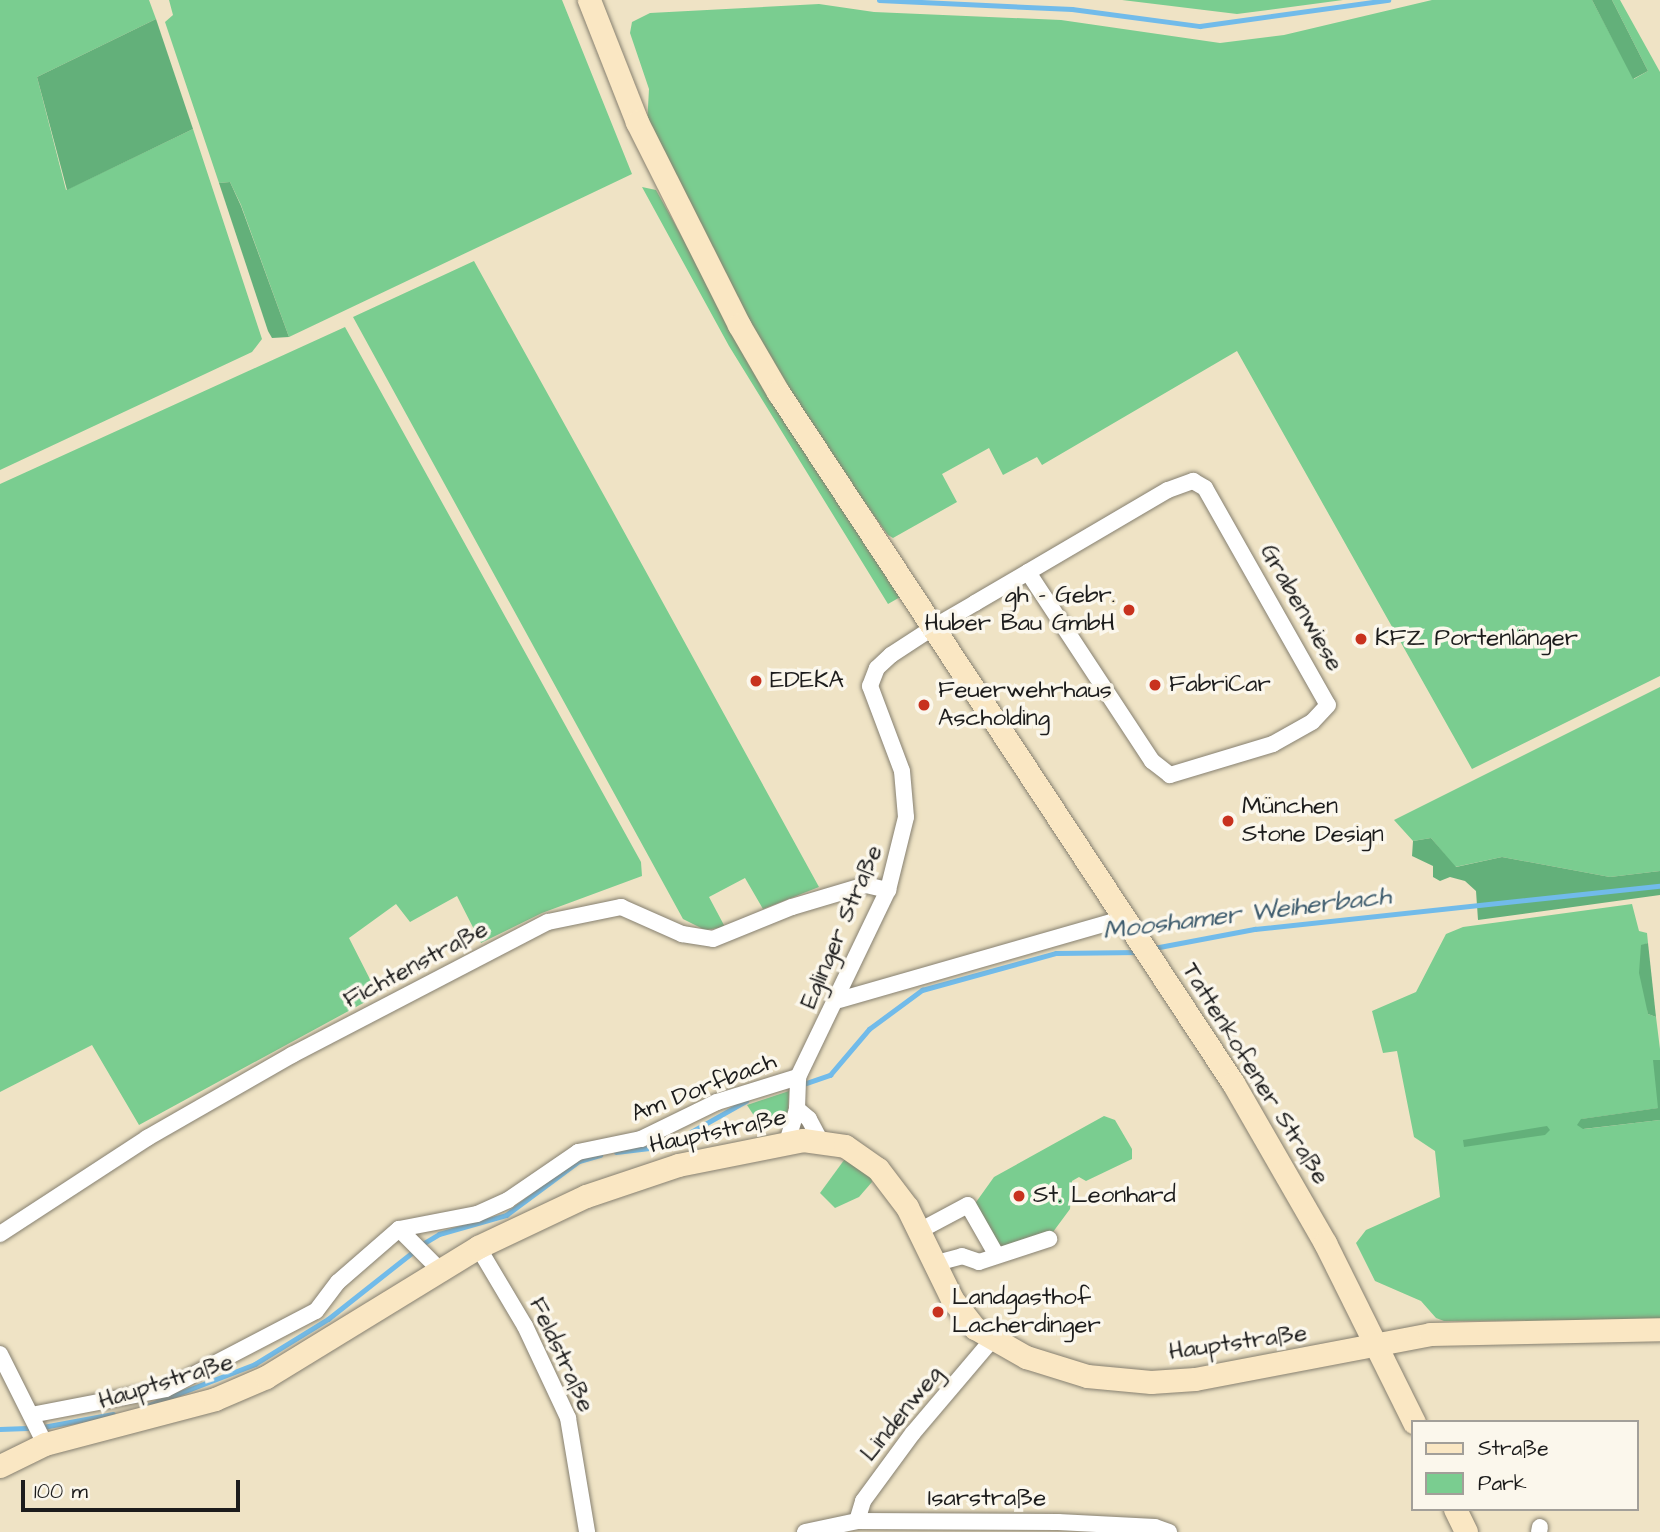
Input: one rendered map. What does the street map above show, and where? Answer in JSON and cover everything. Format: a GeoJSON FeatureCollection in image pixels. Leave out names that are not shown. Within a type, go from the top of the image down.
{"type":"FeatureCollection","features":[{"type":"Feature","properties":{"kind":"main road","name":"Tattenkofener Straße"},"geometry":{"type":"LineString","coordinates":[[589,0],[642,132],[739,325],[1158,967],[1282,1162],[1413,1420]]}},
{"type":"Feature","properties":{"kind":"main road","name":"Hauptstraße"},"geometry":{"type":"LineString","coordinates":[[0,1466],[38,1429],[226,1395],[327,1342],[433,1263],[478,1247],[636,1177],[787,1142],[820,1140],[845,1146],[878,1169],[919,1231],[933,1264],[962,1313],[992,1340],[1026,1357],[1087,1376],[1151,1382],[1195,1379],[1430,1334],[1660,1329]]}},
{"type":"Feature","properties":{"kind":"main road"},"geometry":{"type":"LineString","coordinates":[[1456,1511],[1465,1532]]}},
{"type":"Feature","properties":{"kind":"street","name":"Grabenwiese"},"geometry":{"type":"LineString","coordinates":[[934,627],[1168,490],[1193,481],[1205,488],[1328,705],[1312,722],[1273,744],[1170,775],[1152,761],[1028,572]]}},
{"type":"Feature","properties":{"kind":"street","name":"Eglinger Straße"},"geometry":{"type":"LineString","coordinates":[[787,1142],[798,1090],[888,890],[902,847],[905,784],[870,686],[877,668],[891,655],[934,627]]}},
{"type":"Feature","properties":{"kind":"street","name":"Fichtenstraße"},"geometry":{"type":"LineString","coordinates":[[0,1234],[147,1138],[268,1069],[548,922],[621,907],[682,934],[713,939],[866,885],[888,890]]}},
{"type":"Feature","properties":{"kind":"street"},"geometry":{"type":"LineString","coordinates":[[839,1000],[1131,927]]}},
{"type":"Feature","properties":{"kind":"street"},"geometry":{"type":"LineString","coordinates":[[798,1090],[820,1140]]}},
{"type":"Feature","properties":{"kind":"street","name":"Am Dorfbach"},"geometry":{"type":"LineString","coordinates":[[38,1429],[166,1389],[316,1311],[338,1282],[399,1229],[477,1213],[508,1200],[579,1152],[641,1139],[717,1102],[798,1090]]}},
{"type":"Feature","properties":{"kind":"street"},"geometry":{"type":"LineString","coordinates":[[919,1231],[968,1205],[996,1254]]}},
{"type":"Feature","properties":{"kind":"street"},"geometry":{"type":"LineString","coordinates":[[399,1229],[433,1263]]}},
{"type":"Feature","properties":{"kind":"street"},"geometry":{"type":"LineString","coordinates":[[933,1264],[962,1256],[979,1262],[996,1254],[1049,1239]]}},
{"type":"Feature","properties":{"kind":"street","name":"Feldstraße"},"geometry":{"type":"LineString","coordinates":[[478,1247],[526,1326],[568,1418],[587,1532]]}},
{"type":"Feature","properties":{"kind":"street","name":"Lindenweg"},"geometry":{"type":"LineString","coordinates":[[857,1521],[863,1502],[899,1453],[992,1340]]}},
{"type":"Feature","properties":{"kind":"street"},"geometry":{"type":"LineString","coordinates":[[0,1354],[38,1429]]}},
{"type":"Feature","properties":{"kind":"street","name":"Isarstraße"},"geometry":{"type":"LineString","coordinates":[[804,1532],[857,1521],[1058,1522],[1170,1532]]}},
{"type":"Feature","properties":{"kind":"green space"},"geometry":{"type":"Polygon","coordinates":[[[0,0],[149,0],[156,19],[37,77],[66,190],[193,129],[262,339],[252,352],[0,470],[0,0]]]}},
{"type":"Feature","properties":{"kind":"green space"},"geometry":{"type":"Polygon","coordinates":[[[169,0],[562,0],[632,174],[289,337],[241,205],[230,182],[219,183],[165,22],[173,15],[169,0]]]}},
{"type":"Feature","properties":{"kind":"green space"},"geometry":{"type":"Polygon","coordinates":[[[1122,0],[1343,0],[1237,14],[1122,0]]]}},
{"type":"Feature","properties":{"kind":"green space"},"geometry":{"type":"Polygon","coordinates":[[[1432,0],[1592,0],[1634,79],[1648,71],[1612,0],[1620,0],[1660,72],[1660,676],[1472,769],[1237,351],[1042,465],[1037,457],[1003,475],[989,448],[942,474],[957,502],[893,538],[888,535],[823,445],[735,299],[647,125],[649,89],[630,33],[632,22],[650,13],[819,4],[874,12],[1061,20],[1220,43],[1284,35],[1432,0]]]}},
{"type":"Feature","properties":{"kind":"green space"},"geometry":{"type":"Polygon","coordinates":[[[1592,0],[1612,0],[1648,71],[1633,79],[1592,0]]]}},
{"type":"Feature","properties":{"kind":"green space"},"geometry":{"type":"Polygon","coordinates":[[[156,19],[193,129],[67,190],[37,77],[156,19]]]}},
{"type":"Feature","properties":{"kind":"green space"},"geometry":{"type":"Polygon","coordinates":[[[230,182],[289,337],[272,338],[268,331],[219,183],[230,182]]]}},
{"type":"Feature","properties":{"kind":"green space"},"geometry":{"type":"Polygon","coordinates":[[[642,187],[656,190],[722,309],[902,596],[888,604],[729,346],[642,187]]]}},
{"type":"Feature","properties":{"kind":"green space"},"geometry":{"type":"Polygon","coordinates":[[[474,261],[819,887],[763,909],[745,878],[709,897],[725,927],[705,930],[683,919],[353,317],[474,261]]]}},
{"type":"Feature","properties":{"kind":"green space"},"geometry":{"type":"Polygon","coordinates":[[[345,327],[641,862],[642,876],[542,913],[481,943],[457,896],[410,922],[396,904],[349,938],[378,995],[139,1125],[92,1045],[0,1092],[0,484],[345,327]]]}},
{"type":"Feature","properties":{"kind":"green space"},"geometry":{"type":"Polygon","coordinates":[[[1660,687],[1660,871],[1610,877],[1502,857],[1455,867],[1431,838],[1413,841],[1394,820],[1660,687]]]}},
{"type":"Feature","properties":{"kind":"green space"},"geometry":{"type":"Polygon","coordinates":[[[1431,838],[1456,867],[1502,857],[1610,877],[1660,871],[1660,895],[1478,920],[1476,891],[1465,881],[1450,877],[1440,881],[1433,877],[1433,866],[1412,856],[1413,841],[1431,838]]]}},
{"type":"Feature","properties":{"kind":"green space"},"geometry":{"type":"Polygon","coordinates":[[[1632,904],[1639,931],[1647,933],[1648,943],[1641,946],[1648,1014],[1656,1017],[1660,1049],[1660,1060],[1654,1061],[1659,1108],[1582,1119],[1584,1129],[1660,1120],[1660,1320],[1444,1321],[1436,1318],[1421,1301],[1375,1281],[1356,1243],[1366,1230],[1440,1197],[1435,1151],[1414,1137],[1397,1051],[1383,1053],[1372,1011],[1416,992],[1446,934],[1463,927],[1632,904]]]}},
{"type":"Feature","properties":{"kind":"green space"},"geometry":{"type":"Polygon","coordinates":[[[1648,943],[1656,1017],[1648,1014],[1639,973],[1641,945],[1648,943]]]}},
{"type":"Feature","properties":{"kind":"green space"},"geometry":{"type":"Polygon","coordinates":[[[1653,1060],[1660,1060],[1660,1120],[1583,1129],[1577,1125],[1581,1119],[1658,1108],[1653,1060]]]}},
{"type":"Feature","properties":{"kind":"green space"},"geometry":{"type":"Polygon","coordinates":[[[789,1091],[788,1112],[781,1123],[764,1131],[747,1105],[789,1091]]]}},
{"type":"Feature","properties":{"kind":"green space"},"geometry":{"type":"Polygon","coordinates":[[[1104,1116],[1115,1120],[1132,1149],[1132,1159],[1086,1181],[1079,1177],[1072,1181],[1070,1209],[1053,1232],[999,1249],[974,1205],[994,1177],[1104,1116]]]}},
{"type":"Feature","properties":{"kind":"green space"},"geometry":{"type":"Polygon","coordinates":[[[1547,1126],[1550,1130],[1545,1135],[1464,1147],[1463,1140],[1547,1126]]]}},
{"type":"Feature","properties":{"kind":"green space"},"geometry":{"type":"Polygon","coordinates":[[[847,1156],[871,1173],[872,1182],[859,1197],[835,1208],[820,1193],[847,1156]]]}},
{"type":"Feature","properties":{"kind":"waterway"},"geometry":{"type":"LineString","coordinates":[[879,0],[1072,9],[1200,26],[1388,0]]}},
{"type":"Feature","properties":{"kind":"waterway","name":"Mooshamer Weiherbach"},"geometry":{"type":"LineString","coordinates":[[1154,948],[1255,929],[1660,886]]}},
{"type":"Feature","properties":{"kind":"waterway","name":"Mooshamer Weiherbach"},"geometry":{"type":"LineString","coordinates":[[801,1085],[830,1075],[869,1029],[922,990],[1056,953],[1139,952]]}},
{"type":"Feature","properties":{"kind":"waterway","name":"Mooshamer Weiherbach"},"geometry":{"type":"LineString","coordinates":[[616,1152],[666,1146],[746,1101]]}},
{"type":"Feature","properties":{"kind":"waterway","name":"Mooshamer Weiherbach"},"geometry":{"type":"LineString","coordinates":[[421,1245],[439,1234],[506,1215],[579,1161],[600,1155]]}},
{"type":"Feature","properties":{"kind":"waterway","name":"Mooshamer Weiherbach"},"geometry":{"type":"LineString","coordinates":[[149,1405],[255,1364],[328,1319],[414,1251]]}},
{"type":"Feature","properties":{"kind":"waterway","name":"Mooshamer Weiherbach"},"geometry":{"type":"LineString","coordinates":[[43,1427],[113,1414]]}},
{"type":"Feature","properties":{"kind":"waterway","name":"Mooshamer Weiherbach"},"geometry":{"type":"LineString","coordinates":[[0,1429],[34,1428]]}},
{"type":"Feature","properties":{"kind":"place","name":"gh - Gebr. Huber Bau GmbH"},"geometry":{"type":"Point","coordinates":[1129,610]}},
{"type":"Feature","properties":{"kind":"place","name":"KFZ Portenlänger"},"geometry":{"type":"Point","coordinates":[1361,639]}},
{"type":"Feature","properties":{"kind":"place","name":"EDEKA"},"geometry":{"type":"Point","coordinates":[756,681]}},
{"type":"Feature","properties":{"kind":"place","name":"FabriCar"},"geometry":{"type":"Point","coordinates":[1155,685]}},
{"type":"Feature","properties":{"kind":"place","name":"Feuerwehrhaus Ascholding"},"geometry":{"type":"Point","coordinates":[924,705]}},
{"type":"Feature","properties":{"kind":"place","name":"München Stone Design"},"geometry":{"type":"Point","coordinates":[1228,821]}},
{"type":"Feature","properties":{"kind":"place","name":"St. Leonhard"},"geometry":{"type":"Point","coordinates":[1019,1196]}},
{"type":"Feature","properties":{"kind":"place","name":"Landgasthof Lacherdinger"},"geometry":{"type":"Point","coordinates":[938,1312]}}]}
